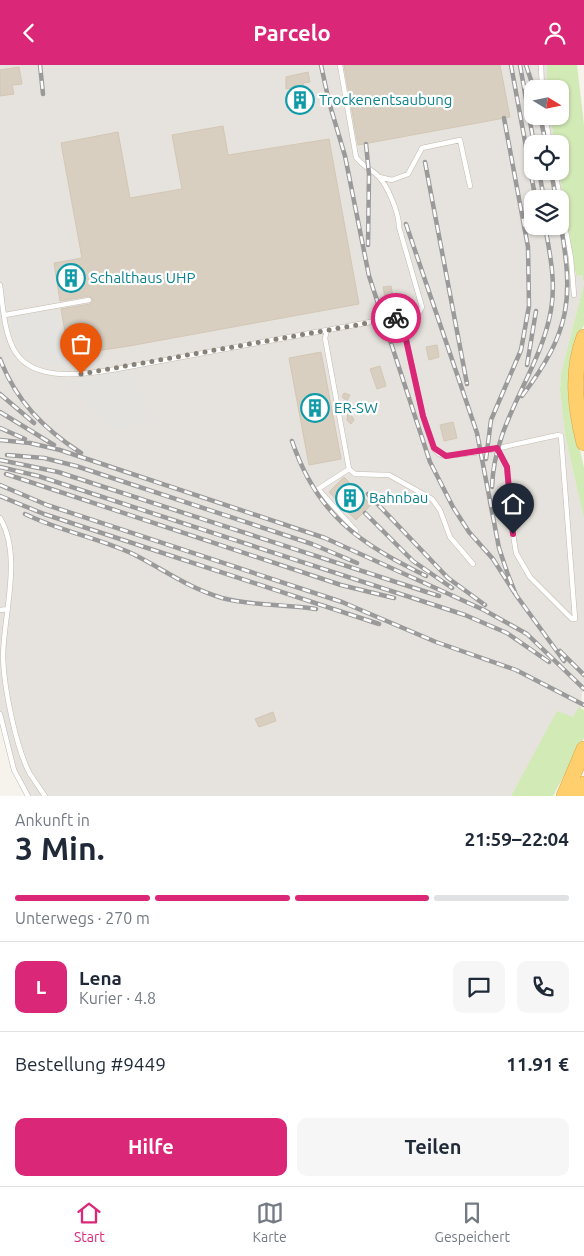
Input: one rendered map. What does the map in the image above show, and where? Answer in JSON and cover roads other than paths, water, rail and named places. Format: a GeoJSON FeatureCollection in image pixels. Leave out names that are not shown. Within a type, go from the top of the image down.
{"type":"FeatureCollection","features":[{"type":"Feature","properties":{"kind":"highway"},"geometry":{"type":"LineString","coordinates":[[584,337],[577,366],[575,389],[584,443]]}},
{"type":"Feature","properties":{"kind":"highway"},"geometry":{"type":"LineString","coordinates":[[564,796],[584,749]]}},
{"type":"Feature","properties":{"kind":"highway"},"geometry":{"type":"LineString","coordinates":[[564,796],[584,758]]}},
{"type":"Feature","properties":{"kind":"highway"},"geometry":{"type":"LineString","coordinates":[[578,796],[584,785]]}},
{"type":"Feature","properties":{"kind":"lane"},"geometry":{"type":"LineString","coordinates":[[0,285],[5,315],[15,352],[25,362],[48,372],[70,374],[117,369],[419,313],[422,307],[400,227],[399,215],[379,177],[360,163],[356,157],[340,65]]}},
{"type":"Feature","properties":{"kind":"lane"},"geometry":{"type":"LineString","coordinates":[[541,65],[542,80]]}},
{"type":"Feature","properties":{"kind":"lane"},"geometry":{"type":"LineString","coordinates":[[379,177],[392,179],[408,174],[422,148],[460,140],[470,186]]}},
{"type":"Feature","properties":{"kind":"lane"},"geometry":{"type":"LineString","coordinates":[[567,235],[574,295]]}},
{"type":"Feature","properties":{"kind":"lane"},"geometry":{"type":"LineString","coordinates":[[5,315],[89,299]]}},
{"type":"Feature","properties":{"kind":"lane"},"geometry":{"type":"LineString","coordinates":[[401,317],[423,416],[434,448],[446,456],[561,436],[575,619],[572,619],[530,577],[516,553],[510,514],[507,467],[497,448]]}},
{"type":"Feature","properties":{"kind":"lane"},"geometry":{"type":"LineString","coordinates":[[327,331],[325,338],[349,469],[355,474],[389,475],[432,499],[440,510],[450,537],[473,563]]}},
{"type":"Feature","properties":{"kind":"lane"},"geometry":{"type":"LineString","coordinates":[[349,469],[318,489],[356,531]]}},
{"type":"Feature","properties":{"kind":"lane"},"geometry":{"type":"LineString","coordinates":[[0,518],[7,538],[10,558],[8,609],[3,657],[5,687],[21,749],[30,773],[45,796]]}},
{"type":"Feature","properties":{"kind":"lane"},"geometry":{"type":"LineString","coordinates":[[0,610],[8,609]]}},
{"type":"Feature","properties":{"kind":"lane"},"geometry":{"type":"LineString","coordinates":[[0,714],[14,770],[28,796]]}},
{"type":"Feature","properties":{"kind":"railway"},"geometry":{"type":"LineString","coordinates":[[40,65],[43,94]]}},
{"type":"Feature","properties":{"kind":"railway"},"geometry":{"type":"LineString","coordinates":[[321,65],[329,102],[345,156],[369,276],[430,462],[453,507],[469,532],[493,559],[516,595]]}},
{"type":"Feature","properties":{"kind":"railway"},"geometry":{"type":"LineString","coordinates":[[511,65],[534,190]]}},
{"type":"Feature","properties":{"kind":"railway"},"geometry":{"type":"LineString","coordinates":[[520,65],[532,135]]}},
{"type":"Feature","properties":{"kind":"railway"},"geometry":{"type":"LineString","coordinates":[[526,65],[531,80]]}},
{"type":"Feature","properties":{"kind":"railway"},"geometry":{"type":"LineString","coordinates":[[486,459],[491,420],[521,350],[529,306],[528,247],[504,118]]}},
{"type":"Feature","properties":{"kind":"railway"},"geometry":{"type":"LineString","coordinates":[[542,125],[544,135]]}},
{"type":"Feature","properties":{"kind":"railway"},"geometry":{"type":"LineString","coordinates":[[366,144],[369,174],[368,245]]}},
{"type":"Feature","properties":{"kind":"railway"},"geometry":{"type":"LineString","coordinates":[[425,162],[467,384]]}},
{"type":"Feature","properties":{"kind":"railway"},"geometry":{"type":"LineString","coordinates":[[541,180],[542,190]]}},
{"type":"Feature","properties":{"kind":"railway"},"geometry":{"type":"LineString","coordinates":[[553,180],[554,190]]}},
{"type":"Feature","properties":{"kind":"railway"},"geometry":{"type":"LineString","coordinates":[[406,224],[477,433],[499,548],[507,572],[516,595],[564,661]]}},
{"type":"Feature","properties":{"kind":"railway"},"geometry":{"type":"LineString","coordinates":[[492,487],[495,463],[501,440],[537,355],[551,310],[553,279],[546,235]]}},
{"type":"Feature","properties":{"kind":"railway"},"geometry":{"type":"LineString","coordinates":[[522,396],[551,352],[565,313],[567,272],[562,235]]}},
{"type":"Feature","properties":{"kind":"railway"},"geometry":{"type":"LineString","coordinates":[[527,365],[536,311]]}},
{"type":"Feature","properties":{"kind":"railway"},"geometry":{"type":"LineString","coordinates":[[0,359],[14,388],[33,413],[43,424],[81,453]]}},
{"type":"Feature","properties":{"kind":"railway"},"geometry":{"type":"LineString","coordinates":[[0,394],[34,423]]}},
{"type":"Feature","properties":{"kind":"railway"},"geometry":{"type":"LineString","coordinates":[[0,412],[54,445]]}},
{"type":"Feature","properties":{"kind":"railway"},"geometry":{"type":"LineString","coordinates":[[0,428],[25,439]]}},
{"type":"Feature","properties":{"kind":"railway"},"geometry":{"type":"LineString","coordinates":[[0,440],[30,443],[60,450],[325,538],[484,610],[527,634],[584,689]]}},
{"type":"Feature","properties":{"kind":"railway"},"geometry":{"type":"LineString","coordinates":[[292,441],[302,467],[314,489],[343,524],[380,551],[426,576]]}},
{"type":"Feature","properties":{"kind":"railway"},"geometry":{"type":"LineString","coordinates":[[7,455],[44,458],[76,466],[312,544],[357,563]]}},
{"type":"Feature","properties":{"kind":"railway"},"geometry":{"type":"LineString","coordinates":[[0,460],[58,472],[439,596]]}},
{"type":"Feature","properties":{"kind":"railway"},"geometry":{"type":"LineString","coordinates":[[0,467],[38,476],[465,615],[507,633],[549,662]]}},
{"type":"Feature","properties":{"kind":"railway"},"geometry":{"type":"LineString","coordinates":[[6,474],[341,585],[394,598]]}},
{"type":"Feature","properties":{"kind":"railway"},"geometry":{"type":"LineString","coordinates":[[0,485],[47,505],[342,602],[436,642],[516,670],[584,705]]}},
{"type":"Feature","properties":{"kind":"railway"},"geometry":{"type":"LineString","coordinates":[[368,494],[448,578],[485,605]]}},
{"type":"Feature","properties":{"kind":"railway"},"geometry":{"type":"LineString","coordinates":[[0,496],[44,514],[379,624]]}},
{"type":"Feature","properties":{"kind":"railway"},"geometry":{"type":"LineString","coordinates":[[365,513],[413,561],[452,588]]}},
{"type":"Feature","properties":{"kind":"railway"},"geometry":{"type":"LineString","coordinates":[[25,514],[133,554],[187,584],[222,598],[233,601],[316,609]]}},
{"type":"Feature","properties":{"kind":"railway"},"geometry":{"type":"LineString","coordinates":[[560,651],[584,675]]}},
{"type":"Feature","properties":{"kind":"place","name":"Trockenentsaubung"},"geometry":{"type":"Point","coordinates":[300,100]}},
{"type":"Feature","properties":{"kind":"place","name":"Schalthaus UHP"},"geometry":{"type":"Point","coordinates":[71,278]}},
{"type":"Feature","properties":{"kind":"place","name":"ER-SW"},"geometry":{"type":"Point","coordinates":[315,408]}},
{"type":"Feature","properties":{"kind":"place","name":"Bahnbau"},"geometry":{"type":"Point","coordinates":[350,498]}}]}
